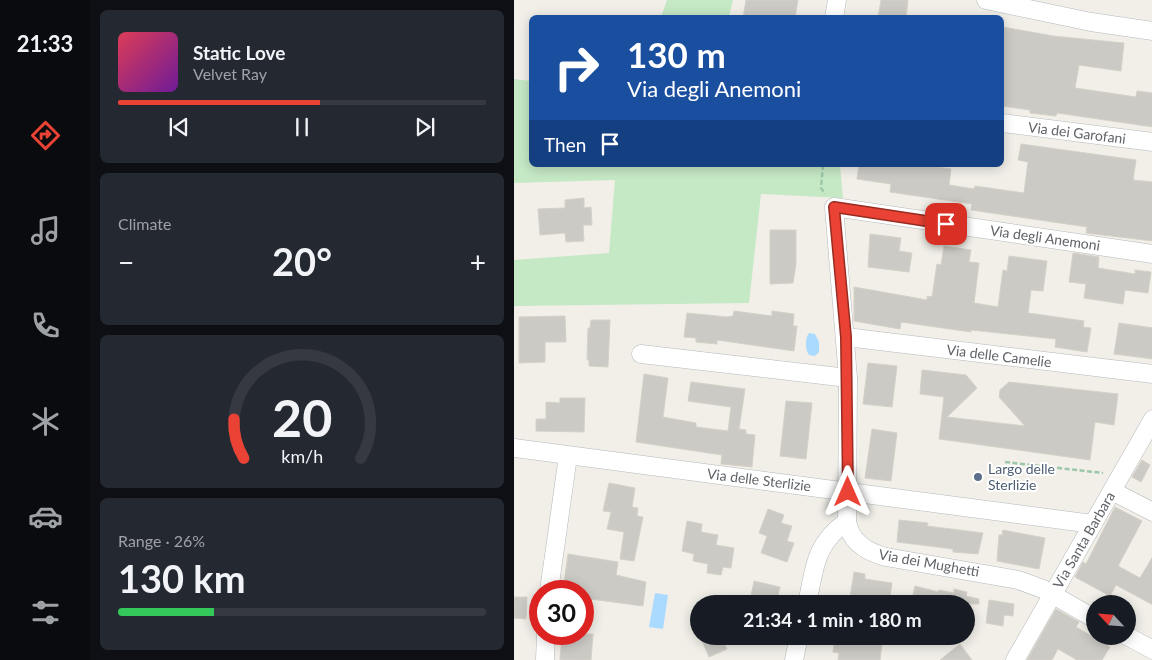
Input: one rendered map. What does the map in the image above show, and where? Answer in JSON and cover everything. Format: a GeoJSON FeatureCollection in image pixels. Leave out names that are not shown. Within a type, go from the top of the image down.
{"type":"FeatureCollection","features":[{"type":"Feature","properties":{"kind":"street"},"geometry":{"type":"LineString","coordinates":[[834,15],[837,0]]}},
{"type":"Feature","properties":{"kind":"street"},"geometry":{"type":"LineString","coordinates":[[994,7],[1053,7],[1152,31]]}},
{"type":"Feature","properties":{"kind":"street","name":"Via dei Garofani"},"geometry":{"type":"LineString","coordinates":[[1004,123],[1152,142]]}},
{"type":"Feature","properties":{"kind":"street"},"geometry":{"type":"LineString","coordinates":[[809,595],[820,550],[830,534],[847,521],[848,378],[834,207]]}},
{"type":"Feature","properties":{"kind":"street","name":"Via degli Anemoni"},"geometry":{"type":"LineString","coordinates":[[834,207],[1152,254]]}},
{"type":"Feature","properties":{"kind":"street","name":"Via delle Camelie"},"geometry":{"type":"LineString","coordinates":[[846,337],[1152,374]]}},
{"type":"Feature","properties":{"kind":"street"},"geometry":{"type":"LineString","coordinates":[[641,354],[848,378]]}},
{"type":"Feature","properties":{"kind":"street","name":"Via Santa Barbara"},"geometry":{"type":"LineString","coordinates":[[1015,660],[1152,419]]}},
{"type":"Feature","properties":{"kind":"street","name":"Via delle Sterlizie"},"geometry":{"type":"LineString","coordinates":[[514,448],[1093,524]]}},
{"type":"Feature","properties":{"kind":"street"},"geometry":{"type":"LineString","coordinates":[[551,580],[568,456]]}},
{"type":"Feature","properties":{"kind":"street"},"geometry":{"type":"LineString","coordinates":[[1112,491],[1152,512]]}},
{"type":"Feature","properties":{"kind":"street","name":"Via dei Mughetti"},"geometry":{"type":"LineString","coordinates":[[847,521],[850,534],[867,550],[879,555],[1008,577],[1025,582],[1053,595],[1086,614]]}},
{"type":"Feature","properties":{"kind":"street"},"geometry":{"type":"LineString","coordinates":[[1136,641],[1152,650]]}},
{"type":"Feature","properties":{"kind":"street"},"geometry":{"type":"LineString","coordinates":[[545,660],[546,645]]}},
{"type":"Feature","properties":{"kind":"street"},"geometry":{"type":"LineString","coordinates":[[794,660],[797,645]]}},
{"type":"Feature","properties":{"kind":"path"},"geometry":{"type":"LineString","coordinates":[[823,167],[821,188],[834,207]]}},
{"type":"Feature","properties":{"kind":"path"},"geometry":{"type":"LineString","coordinates":[[1005,462],[1121,475]]}},
{"type":"Feature","properties":{"kind":"green space"},"geometry":{"type":"Polygon","coordinates":[[[667,0],[733,0],[729,15],[662,15],[667,0]]]}},
{"type":"Feature","properties":{"kind":"green space"},"geometry":{"type":"Polygon","coordinates":[[[514,79],[529,81],[529,167],[840,167],[843,198],[761,194],[749,303],[514,306],[514,260],[609,253],[615,180],[514,183],[514,79]]]}},
{"type":"Feature","properties":{"kind":"water"},"geometry":{"type":"Polygon","coordinates":[[[809,333],[815,334],[819,342],[819,352],[815,356],[809,355],[806,347],[809,333]]]}},
{"type":"Feature","properties":{"kind":"water"},"geometry":{"type":"Polygon","coordinates":[[[655,593],[668,595],[663,629],[649,627],[655,593]]]}},
{"type":"Feature","properties":{"kind":"building"},"geometry":{"type":"Polygon","coordinates":[[[746,0],[798,0],[796,15],[744,15],[746,0]]]}},
{"type":"Feature","properties":{"kind":"building"},"geometry":{"type":"Polygon","coordinates":[[[881,0],[908,0],[906,15],[878,15],[881,0]]]}},
{"type":"Feature","properties":{"kind":"building"},"geometry":{"type":"Polygon","coordinates":[[[1004,27],[1053,36],[1124,43],[1121,71],[1079,65],[1075,88],[1136,97],[1137,91],[1153,93],[1153,127],[1057,113],[1056,116],[1030,113],[1030,110],[1004,106],[1004,27]]]}},
{"type":"Feature","properties":{"kind":"building"},"geometry":{"type":"Polygon","coordinates":[[[1021,144],[1136,160],[1133,180],[1153,182],[1153,241],[1086,233],[1087,227],[971,210],[972,204],[890,192],[891,184],[857,179],[859,167],[938,167],[951,169],[949,185],[974,189],[975,186],[1024,193],[1028,162],[1018,160],[1021,144]]]}},
{"type":"Feature","properties":{"kind":"building"},"geometry":{"type":"Polygon","coordinates":[[[584,198],[584,208],[591,207],[592,225],[583,225],[584,241],[566,242],[565,233],[540,235],[538,209],[565,208],[565,200],[584,198]]]}},
{"type":"Feature","properties":{"kind":"building"},"geometry":{"type":"Polygon","coordinates":[[[770,230],[796,230],[796,264],[793,283],[770,284],[770,230]]]}},
{"type":"Feature","properties":{"kind":"building"},"geometry":{"type":"Polygon","coordinates":[[[870,234],[901,238],[899,251],[912,253],[909,272],[868,267],[870,234]]]}},
{"type":"Feature","properties":{"kind":"building"},"geometry":{"type":"Polygon","coordinates":[[[944,246],[971,250],[969,262],[979,263],[974,303],[998,307],[1003,270],[1007,271],[1009,256],[1047,261],[1043,291],[1031,290],[1028,313],[1084,321],[1083,327],[1091,328],[1087,352],[1055,347],[1056,339],[971,330],[971,332],[901,322],[900,329],[854,321],[854,287],[927,300],[927,296],[932,297],[937,264],[941,265],[944,246]]]}},
{"type":"Feature","properties":{"kind":"building"},"geometry":{"type":"Polygon","coordinates":[[[1073,253],[1099,257],[1098,268],[1135,274],[1135,270],[1151,272],[1148,293],[1125,290],[1123,304],[1084,298],[1086,284],[1069,282],[1073,253]]]}},
{"type":"Feature","properties":{"kind":"building"},"geometry":{"type":"Polygon","coordinates":[[[734,311],[772,316],[772,311],[794,314],[793,326],[797,326],[794,351],[717,340],[717,344],[696,342],[696,338],[684,337],[687,313],[727,317],[733,316],[734,311]]]}},
{"type":"Feature","properties":{"kind":"building"},"geometry":{"type":"Polygon","coordinates":[[[565,316],[566,342],[545,342],[545,362],[519,363],[519,317],[565,316]]]}},
{"type":"Feature","properties":{"kind":"building"},"geometry":{"type":"Polygon","coordinates":[[[591,320],[610,320],[608,367],[589,366],[589,360],[587,360],[588,328],[590,328],[591,320]]]}},
{"type":"Feature","properties":{"kind":"building"},"geometry":{"type":"Polygon","coordinates":[[[1119,323],[1153,328],[1153,359],[1114,354],[1119,323]]]}},
{"type":"Feature","properties":{"kind":"building"},"geometry":{"type":"Polygon","coordinates":[[[868,363],[897,366],[892,407],[863,404],[868,363]]]}},
{"type":"Feature","properties":{"kind":"building"},"geometry":{"type":"Polygon","coordinates":[[[922,370],[966,375],[977,388],[947,417],[1025,426],[999,397],[1000,390],[1009,382],[1118,394],[1114,425],[1095,422],[1090,460],[939,439],[944,397],[920,394],[922,370]]]}},
{"type":"Feature","properties":{"kind":"building"},"geometry":{"type":"Polygon","coordinates":[[[644,374],[668,378],[663,417],[696,423],[696,427],[728,431],[731,407],[688,401],[691,382],[745,389],[739,429],[746,430],[746,434],[755,435],[752,467],[721,464],[722,455],[636,442],[644,374]]]}},
{"type":"Feature","properties":{"kind":"building"},"geometry":{"type":"Polygon","coordinates":[[[560,398],[585,398],[584,432],[536,431],[536,419],[546,419],[546,402],[560,403],[560,398]]]}},
{"type":"Feature","properties":{"kind":"building"},"geometry":{"type":"Polygon","coordinates":[[[786,401],[812,403],[806,459],[780,456],[786,401]]]}},
{"type":"Feature","properties":{"kind":"building"},"geometry":{"type":"Polygon","coordinates":[[[872,429],[897,433],[891,481],[865,478],[872,429]]]}},
{"type":"Feature","properties":{"kind":"building"},"geometry":{"type":"Polygon","coordinates":[[[1142,460],[1150,465],[1141,482],[1132,477],[1142,460]]]}},
{"type":"Feature","properties":{"kind":"building"},"geometry":{"type":"Polygon","coordinates":[[[609,483],[635,488],[632,507],[638,508],[637,516],[643,517],[634,561],[620,559],[624,532],[607,529],[611,512],[603,511],[609,483]]]}},
{"type":"Feature","properties":{"kind":"building"},"geometry":{"type":"Polygon","coordinates":[[[1115,507],[1142,521],[1118,566],[1140,578],[1153,556],[1153,605],[1116,585],[1111,595],[1108,595],[1075,577],[1083,562],[1086,564],[1115,507]]]}},
{"type":"Feature","properties":{"kind":"building"},"geometry":{"type":"Polygon","coordinates":[[[768,509],[784,515],[781,523],[792,526],[787,541],[794,543],[787,562],[761,553],[767,536],[759,533],[768,509]]]}},
{"type":"Feature","properties":{"kind":"building"},"geometry":{"type":"Polygon","coordinates":[[[899,520],[928,523],[927,526],[983,533],[978,554],[953,552],[953,549],[897,542],[899,520]]]}},
{"type":"Feature","properties":{"kind":"building"},"geometry":{"type":"Polygon","coordinates":[[[687,521],[702,524],[701,532],[718,535],[716,545],[734,548],[731,568],[723,567],[721,575],[707,573],[708,564],[693,561],[694,554],[682,551],[687,521]]]}},
{"type":"Feature","properties":{"kind":"building"},"geometry":{"type":"Polygon","coordinates":[[[1003,530],[1045,538],[1039,569],[997,561],[999,535],[1002,535],[1003,530]]]}},
{"type":"Feature","properties":{"kind":"building"},"geometry":{"type":"Polygon","coordinates":[[[568,554],[618,562],[616,575],[646,582],[643,606],[594,599],[594,580],[564,580],[568,554]]]}},
{"type":"Feature","properties":{"kind":"building"},"geometry":{"type":"Polygon","coordinates":[[[854,572],[865,574],[865,579],[892,583],[890,595],[850,595],[854,572]]]}},
{"type":"Feature","properties":{"kind":"building"},"geometry":{"type":"Polygon","coordinates":[[[754,581],[780,587],[778,595],[751,595],[754,581]]]}},
{"type":"Feature","properties":{"kind":"building"},"geometry":{"type":"Polygon","coordinates":[[[915,586],[938,592],[939,590],[954,593],[954,589],[967,592],[966,595],[913,595],[915,586]]]}},
{"type":"Feature","properties":{"kind":"building"},"geometry":{"type":"Polygon","coordinates":[[[514,597],[527,597],[526,619],[514,618],[514,597]]]}},
{"type":"Feature","properties":{"kind":"building"},"geometry":{"type":"Polygon","coordinates":[[[975,598],[979,599],[979,604],[975,604],[975,598]]]}},
{"type":"Feature","properties":{"kind":"building"},"geometry":{"type":"Polygon","coordinates":[[[989,600],[1014,604],[1013,616],[1004,615],[1003,626],[986,623],[989,600]]]}},
{"type":"Feature","properties":{"kind":"building"},"geometry":{"type":"Polygon","coordinates":[[[1056,609],[1079,622],[1076,627],[1086,633],[1086,645],[1107,645],[1110,647],[1102,660],[1077,660],[1058,649],[1052,660],[1027,660],[1056,609]]]}},
{"type":"Feature","properties":{"kind":"building"},"geometry":{"type":"Polygon","coordinates":[[[561,645],[592,645],[591,660],[560,660],[561,645]]]}},
{"type":"Feature","properties":{"kind":"building"},"geometry":{"type":"Polygon","coordinates":[[[704,645],[725,645],[727,649],[709,657],[704,645]]]}},
{"type":"Feature","properties":{"kind":"building"},"geometry":{"type":"Polygon","coordinates":[[[834,645],[882,645],[880,660],[838,660],[839,653],[833,652],[834,645]]]}},
{"type":"Feature","properties":{"kind":"building"},"geometry":{"type":"Polygon","coordinates":[[[961,645],[972,660],[940,660],[961,645]]]}},
{"type":"Feature","properties":{"kind":"place","name":"Largo delle Sterlizie"},"geometry":{"type":"Point","coordinates":[978,477]}},
{"type":"Feature","properties":{"kind":"route"},"geometry":{"type":"LineString","coordinates":[[848,492],[846,337],[834,207],[946,224]]}}]}
